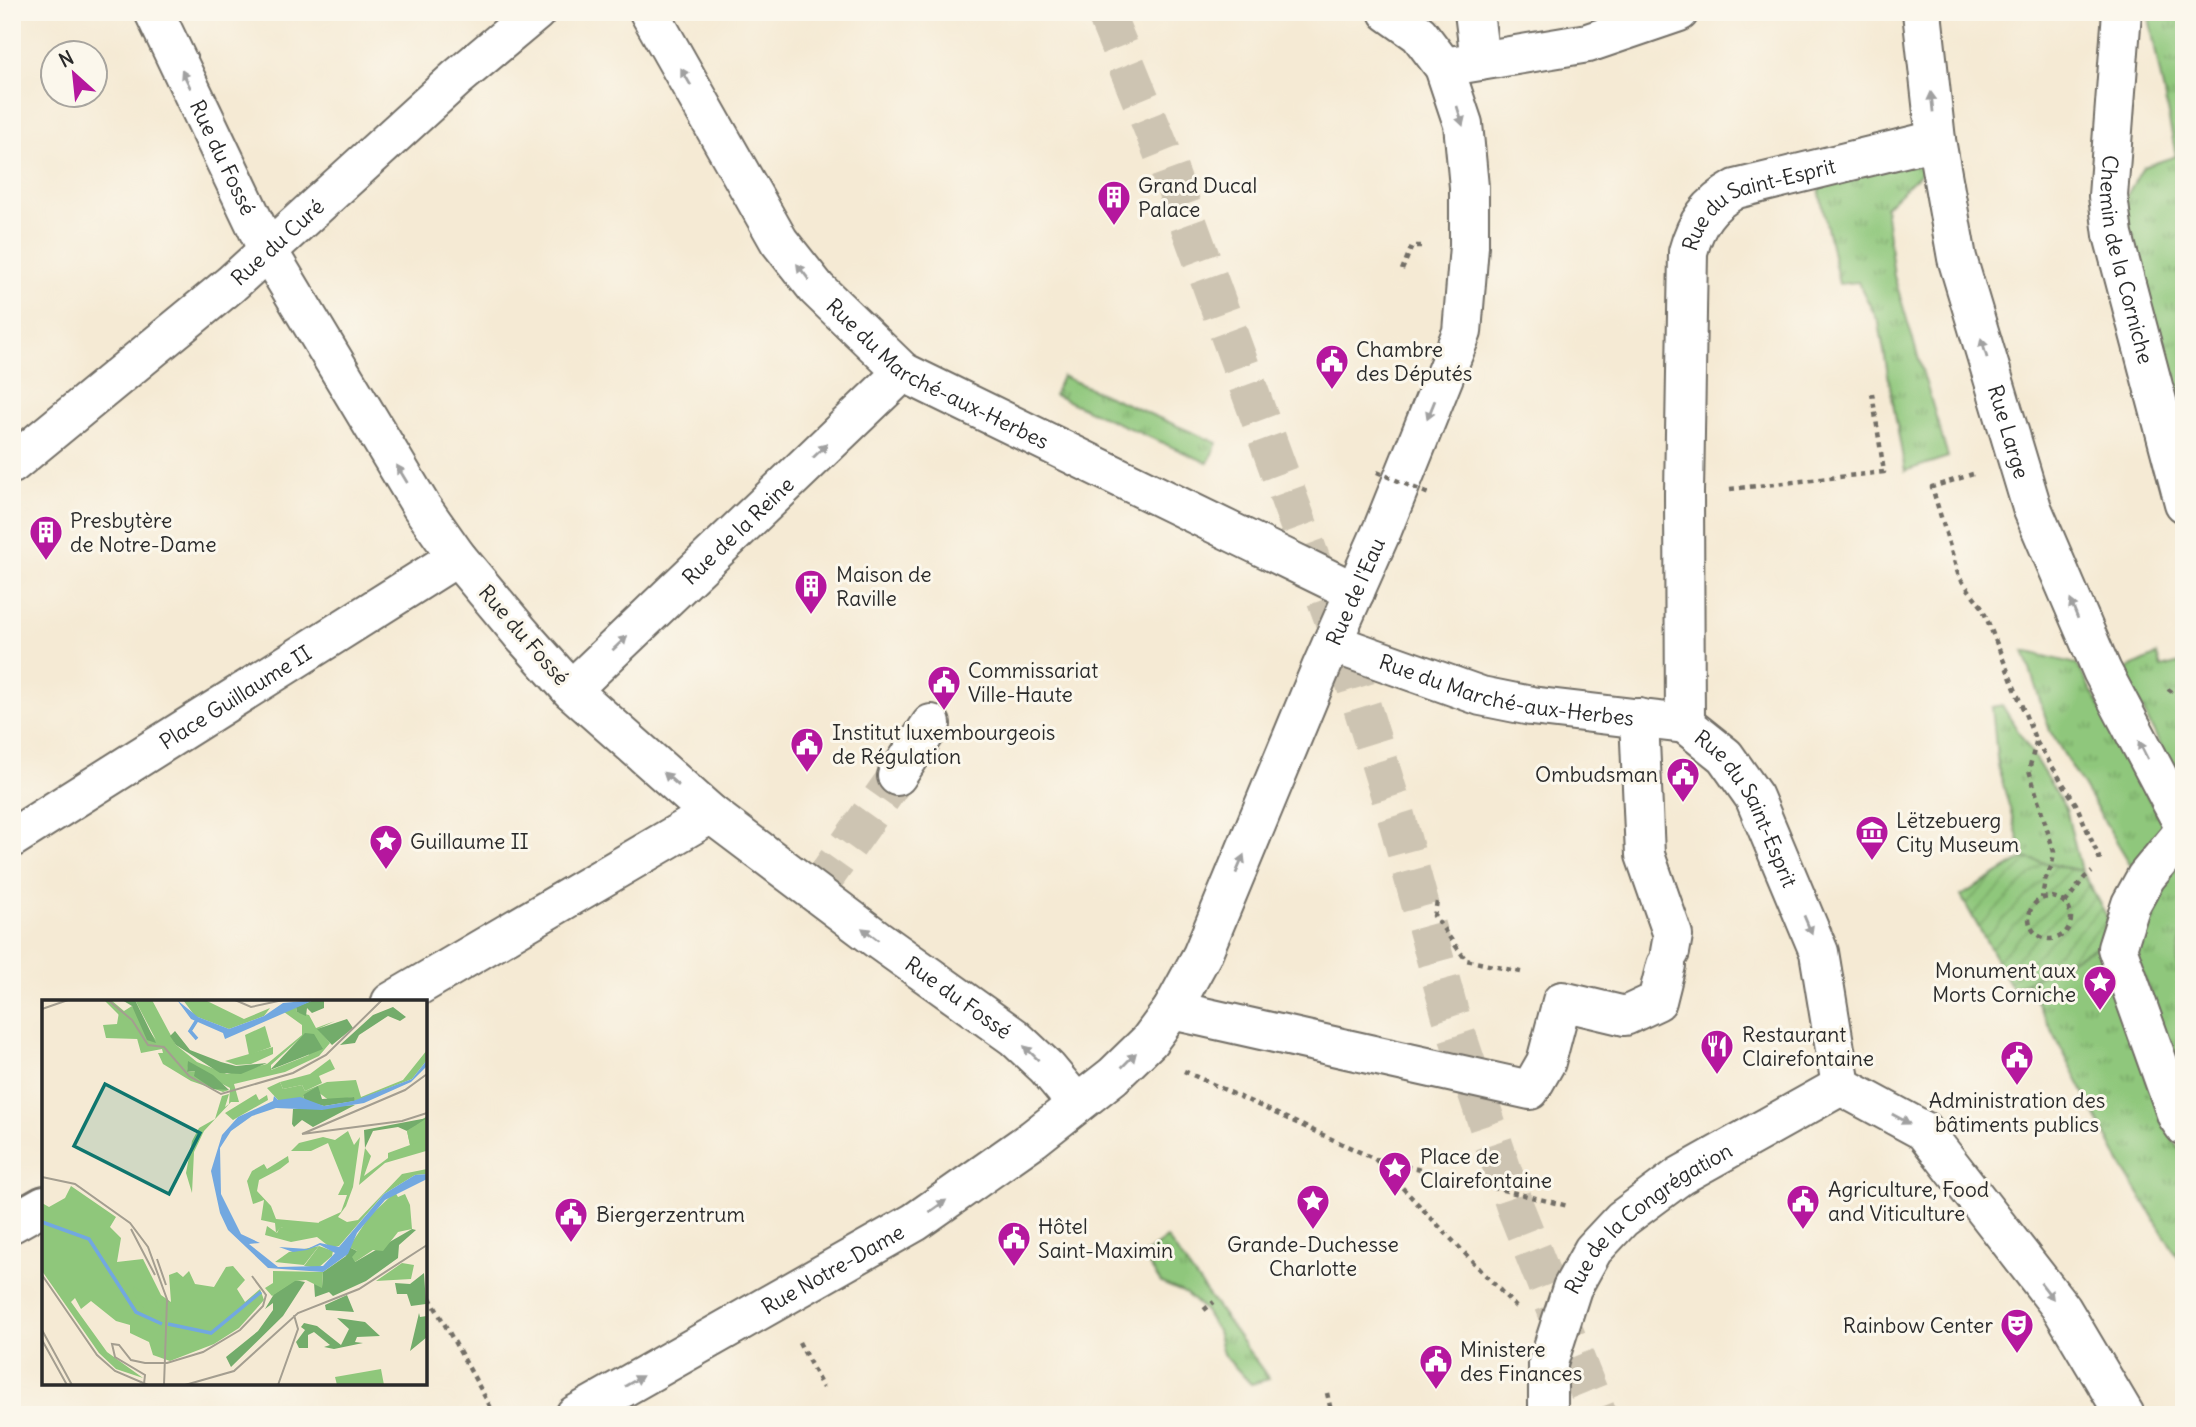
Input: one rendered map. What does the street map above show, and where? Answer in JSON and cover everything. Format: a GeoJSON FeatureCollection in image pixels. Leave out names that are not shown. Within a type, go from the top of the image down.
{"type":"FeatureCollection","features":[{"type":"Feature","properties":{"kind":"street","name":"Rue du Fossé"},"geometry":{"type":"LineString","coordinates":[[154,12],[268,251],[421,506],[457,557],[523,636],[571,690],[712,814],[877,939],[1014,1037],[1047,1068],[1077,1104]]}},
{"type":"Feature","properties":{"kind":"street","name":"Rue du Curé"},"geometry":{"type":"LineString","coordinates":[[12,464],[165,340],[268,251],[457,78],[536,12]]}},
{"type":"Feature","properties":{"kind":"street","name":"Rue du Marché-aux-Herbes"},"geometry":{"type":"LineString","coordinates":[[649,12],[779,241],[817,289],[903,372],[1355,592]]}},
{"type":"Feature","properties":{"kind":"street","name":"Rue de l'Eau"},"geometry":{"type":"LineString","coordinates":[[1388,12],[1462,64]]}},
{"type":"Feature","properties":{"kind":"street","name":"Rue de l'Eau"},"geometry":{"type":"LineString","coordinates":[[1077,1104],[1113,1076],[1140,1049],[1172,1010],[1202,955],[1462,332],[1469,246],[1469,187],[1462,64],[1474,12]]}},
{"type":"Feature","properties":{"kind":"street"},"geometry":{"type":"LineString","coordinates":[[1462,64],[1588,43],[1679,12]]}},
{"type":"Feature","properties":{"kind":"street","name":"Rue Large"},"geometry":{"type":"LineString","coordinates":[[1922,12],[1936,140],[1957,258],[2032,508],[2085,635],[2184,828]]}},
{"type":"Feature","properties":{"kind":"street","name":"Chemin de la Corniche"},"geometry":{"type":"LineString","coordinates":[[2122,12],[2108,196],[2113,235],[2184,503]]}},
{"type":"Feature","properties":{"kind":"street","name":"Rue du Saint-Esprit"},"geometry":{"type":"LineString","coordinates":[[1841,1086],[1819,951],[1754,797],[1725,756],[1685,724],[1684,493],[1688,252],[1693,232],[1703,215],[1719,198],[1736,189],[1936,140]]}},
{"type":"Feature","properties":{"kind":"street","name":"Rue de la Reine"},"geometry":{"type":"LineString","coordinates":[[571,690],[903,372]]}},
{"type":"Feature","properties":{"kind":"street","name":"Place Guillaume II"},"geometry":{"type":"LineString","coordinates":[[12,838],[457,557]]}},
{"type":"Feature","properties":{"kind":"street","name":"Rue du Marché-aux-Herbes"},"geometry":{"type":"LineString","coordinates":[[1332,643],[1481,696],[1531,706],[1685,724]]}},
{"type":"Feature","properties":{"kind":"street"},"geometry":{"type":"LineString","coordinates":[[1172,1010],[1530,1090],[1546,1062],[1562,1001],[1625,1016],[1657,1001],[1674,935],[1645,855],[1639,718]]}},
{"type":"Feature","properties":{"kind":"street"},"geometry":{"type":"LineString","coordinates":[[897,776],[931,724]]}},
{"type":"Feature","properties":{"kind":"street"},"geometry":{"type":"LineString","coordinates":[[394,1000],[712,814]]}},
{"type":"Feature","properties":{"kind":"street"},"geometry":{"type":"LineString","coordinates":[[2184,828],[2146,877],[2131,904],[2117,948],[2184,1126]]}},
{"type":"Feature","properties":{"kind":"street"},"geometry":{"type":"LineString","coordinates":[[1841,1086],[1924,1132],[2062,1309],[2125,1415]]}},
{"type":"Feature","properties":{"kind":"street","name":"Rue de la Congrégation"},"geometry":{"type":"LineString","coordinates":[[1548,1415],[1548,1363],[1572,1288],[1593,1250],[1622,1219],[1680,1176],[1841,1086]]}},
{"type":"Feature","properties":{"kind":"street","name":"Rue Notre-Dame"},"geometry":{"type":"LineString","coordinates":[[575,1415],[915,1222],[1033,1139],[1077,1104]]}},
{"type":"Feature","properties":{"kind":"street"},"geometry":{"type":"LineString","coordinates":[[12,1223],[42,1206]]}},
{"type":"Feature","properties":{"kind":"path"},"geometry":{"type":"LineString","coordinates":[[1684,493],[1884,472],[1872,393]]}},
{"type":"Feature","properties":{"kind":"path"},"geometry":{"type":"LineString","coordinates":[[2017,461],[1932,487],[1959,577],[1982,607],[2036,741],[2076,804],[2102,865]]}},
{"type":"Feature","properties":{"kind":"path"},"geometry":{"type":"LineString","coordinates":[[1377,472],[1429,494]]}},
{"type":"Feature","properties":{"kind":"path"},"geometry":{"type":"LineString","coordinates":[[2036,741],[2029,770],[2054,852],[2042,898]]}},
{"type":"Feature","properties":{"kind":"path"},"geometry":{"type":"LineString","coordinates":[[2066,903],[2085,877]]}},
{"type":"Feature","properties":{"kind":"path"},"geometry":{"type":"LineString","coordinates":[[2054,897],[2066,903],[2071,916],[2068,931],[2056,939],[2041,939],[2031,929],[2028,921],[2036,902],[2042,898],[2054,897]]}},
{"type":"Feature","properties":{"kind":"path"},"geometry":{"type":"LineString","coordinates":[[1437,902],[1434,916],[1466,960],[1528,974]]}},
{"type":"Feature","properties":{"kind":"path"},"geometry":{"type":"LineString","coordinates":[[1140,1049],[1375,1159],[1622,1219]]}},
{"type":"Feature","properties":{"kind":"path"},"geometry":{"type":"LineString","coordinates":[[1375,1159],[1541,1334],[1553,1351]]}},
{"type":"Feature","properties":{"kind":"path"},"geometry":{"type":"LineString","coordinates":[[427,1293],[495,1415]]}},
{"type":"Feature","properties":{"kind":"path"},"geometry":{"type":"LineString","coordinates":[[1204,1310],[1214,1302]]}},
{"type":"Feature","properties":{"kind":"path"},"geometry":{"type":"LineString","coordinates":[[1327,1393],[1332,1415]]}},
{"type":"Feature","properties":{"kind":"path"},"geometry":{"type":"LineString","coordinates":[[1258,1409],[1263,1415]]}},
{"type":"Feature","properties":{"kind":"green space"},"geometry":{"type":"Polygon","coordinates":[[[2148,12],[2184,12],[2184,456],[2122,204],[2143,167],[2176,156],[2148,12]]]}},
{"type":"Feature","properties":{"kind":"green space"},"geometry":{"type":"Polygon","coordinates":[[[1924,159],[1926,169],[1885,207],[1894,276],[1948,457],[1905,471],[1879,323],[1858,282],[1839,284],[1818,184],[1924,159]]]}},
{"type":"Feature","properties":{"kind":"green space"},"geometry":{"type":"Polygon","coordinates":[[[1062,376],[1217,443],[1208,463],[1054,395],[1062,376]]]}},
{"type":"Feature","properties":{"kind":"green space"},"geometry":{"type":"Polygon","coordinates":[[[2024,651],[2077,664],[2163,825],[2132,867],[2050,731],[2024,651]]]}},
{"type":"Feature","properties":{"kind":"green space"},"geometry":{"type":"Polygon","coordinates":[[[2157,655],[2161,668],[2184,662],[2184,792],[2123,671],[2157,655]]]}},
{"type":"Feature","properties":{"kind":"green space"},"geometry":{"type":"Polygon","coordinates":[[[2002,705],[2066,809],[2081,871],[2091,886],[2100,914],[2108,918],[2098,946],[2163,1124],[2184,1157],[2184,1268],[2122,1166],[2032,992],[1969,891],[2024,858],[1998,767],[1992,707],[2002,705]]]}},
{"type":"Feature","properties":{"kind":"green space"},"geometry":{"type":"Polygon","coordinates":[[[2024,858],[2081,871],[2108,918],[2098,946],[2013,989],[1961,896],[2024,858]]]}},
{"type":"Feature","properties":{"kind":"green space"},"geometry":{"type":"Polygon","coordinates":[[[2184,859],[2184,924],[2177,962],[2184,1010],[2184,1088],[2134,950],[2152,899],[2184,859]]]}},
{"type":"Feature","properties":{"kind":"green space"},"geometry":{"type":"Polygon","coordinates":[[[1167,1238],[1269,1379],[1251,1384],[1223,1354],[1217,1331],[1204,1310],[1185,1293],[1161,1283],[1143,1256],[1167,1238]]]}},
{"type":"Feature","properties":{"kind":"tunnel"},"geometry":{"type":"LineString","coordinates":[[1105,12],[1166,162],[1344,649],[1396,816],[1450,1013],[1515,1207],[1598,1415]]}},
{"type":"Feature","properties":{"kind":"tunnel"},"geometry":{"type":"LineString","coordinates":[[815,892],[897,776]]}},
{"type":"Feature","properties":{"kind":"place","name":"Grand Ducal Palace"},"geometry":{"type":"Point","coordinates":[1114,227]}},
{"type":"Feature","properties":{"kind":"place","name":"Chambre des Députés"},"geometry":{"type":"Point","coordinates":[1332,391]}},
{"type":"Feature","properties":{"kind":"place","name":"Presbytère de Notre-Dame"},"geometry":{"type":"Point","coordinates":[46,562]}},
{"type":"Feature","properties":{"kind":"place","name":"Maison de Raville"},"geometry":{"type":"Point","coordinates":[811,616]}},
{"type":"Feature","properties":{"kind":"place","name":"Commissariat Ville-Haute"},"geometry":{"type":"Point","coordinates":[944,712]}},
{"type":"Feature","properties":{"kind":"place","name":"Institut luxembourgeois de Régulation"},"geometry":{"type":"Point","coordinates":[807,774]}},
{"type":"Feature","properties":{"kind":"place","name":"Ombudsman"},"geometry":{"type":"Point","coordinates":[1683,804]}},
{"type":"Feature","properties":{"kind":"place","name":"Lëtzebuerg City Museum"},"geometry":{"type":"Point","coordinates":[1872,862]}},
{"type":"Feature","properties":{"kind":"place","name":"Guillaume II"},"geometry":{"type":"Point","coordinates":[386,871]}},
{"type":"Feature","properties":{"kind":"place","name":"Monument aux Morts Corniche"},"geometry":{"type":"Point","coordinates":[2100,1012]}},
{"type":"Feature","properties":{"kind":"place","name":"Restaurant Clairefontaine"},"geometry":{"type":"Point","coordinates":[1717,1076]}},
{"type":"Feature","properties":{"kind":"place","name":"Administration des bâtiments publics"},"geometry":{"type":"Point","coordinates":[2017,1087]}},
{"type":"Feature","properties":{"kind":"place","name":"Place de Clairefontaine"},"geometry":{"type":"Point","coordinates":[1395,1198]}},
{"type":"Feature","properties":{"kind":"place","name":"Grande-Duchesse Charlotte"},"geometry":{"type":"Point","coordinates":[1313,1231]}},
{"type":"Feature","properties":{"kind":"place","name":"Agriculture, Food and Viticulture"},"geometry":{"type":"Point","coordinates":[1803,1231]}},
{"type":"Feature","properties":{"kind":"place","name":"Biergerzentrum"},"geometry":{"type":"Point","coordinates":[571,1244]}},
{"type":"Feature","properties":{"kind":"place","name":"Hôtel Saint-Maximin"},"geometry":{"type":"Point","coordinates":[1014,1268]}},
{"type":"Feature","properties":{"kind":"place","name":"Rainbow Center"},"geometry":{"type":"Point","coordinates":[2017,1355]}},
{"type":"Feature","properties":{"kind":"place","name":"Ministere des Finances"},"geometry":{"type":"Point","coordinates":[1436,1391]}}]}
